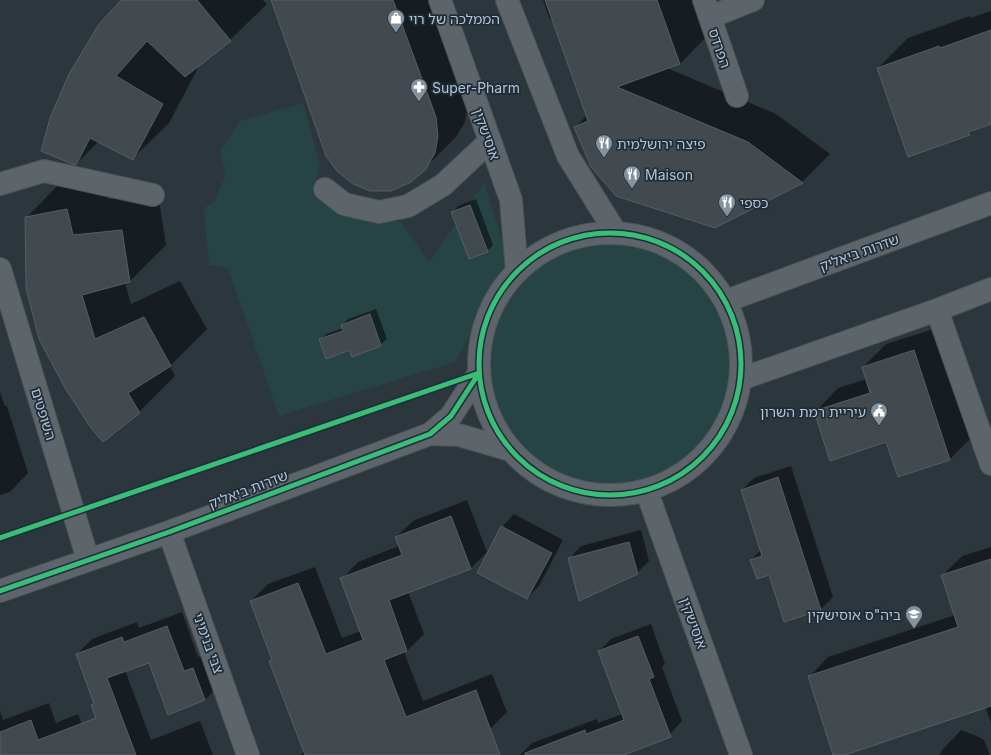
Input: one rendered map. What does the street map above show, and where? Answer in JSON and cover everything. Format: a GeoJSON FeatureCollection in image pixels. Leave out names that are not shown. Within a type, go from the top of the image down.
{"type":"FeatureCollection","features":[{"type":"Feature","properties":{"kind":"street","name":"אוסישקין"},"geometry":{"type":"LineString","coordinates":[[440,0],[511,200],[516,272]]}},
{"type":"Feature","properties":{"kind":"street"},"geometry":{"type":"LineString","coordinates":[[507,0],[568,156],[616,233]]}},
{"type":"Feature","properties":{"kind":"street"},"geometry":{"type":"LineString","coordinates":[[707,8],[753,0]]}},
{"type":"Feature","properties":{"kind":"street","name":"הפרדס"},"geometry":{"type":"LineString","coordinates":[[707,8],[737,96]]}},
{"type":"Feature","properties":{"kind":"street"},"geometry":{"type":"LineString","coordinates":[[326,189],[344,204],[379,212],[408,206],[443,185],[490,142]]}},
{"type":"Feature","properties":{"kind":"street"},"geometry":{"type":"LineString","coordinates":[[0,184],[44,171],[153,195]]}},
{"type":"Feature","properties":{"kind":"street","name":"שדרות ביאליק"},"geometry":{"type":"LineString","coordinates":[[726,301],[991,203]]}},
{"type":"Feature","properties":{"kind":"street"},"geometry":{"type":"LineString","coordinates":[[616,233],[660,242],[698,266],[726,301],[736,322],[742,353],[741,379],[734,411],[718,440],[696,464],[669,482],[647,492],[628,495],[584,493],[543,478],[510,450],[488,413],[482,394],[479,373],[480,346],[487,319],[499,294],[516,272],[546,250],[580,236],[616,233]]}},
{"type":"Feature","properties":{"kind":"street","name":"השופטים"},"geometry":{"type":"LineString","coordinates":[[0,269],[88,560]]}},
{"type":"Feature","properties":{"kind":"street"},"geometry":{"type":"LineString","coordinates":[[741,379],[937,310],[991,289]]}},
{"type":"Feature","properties":{"kind":"street"},"geometry":{"type":"LineString","coordinates":[[937,310],[991,464]]}},
{"type":"Feature","properties":{"kind":"street","name":"שדרות ביאליק"},"geometry":{"type":"LineString","coordinates":[[0,591],[169,532],[430,434],[451,416],[479,373]]}},
{"type":"Feature","properties":{"kind":"street","name":"שדרות ביאליק"},"geometry":{"type":"LineString","coordinates":[[430,434],[459,435],[510,450]]}},
{"type":"Feature","properties":{"kind":"street","name":"אוסישקין"},"geometry":{"type":"LineString","coordinates":[[647,492],[741,755]]}},
{"type":"Feature","properties":{"kind":"street","name":"צבי בנימיני"},"geometry":{"type":"LineString","coordinates":[[169,532],[248,755]]}},
{"type":"Feature","properties":{"kind":"green space"},"geometry":{"type":"Polygon","coordinates":[[[303,103],[320,166],[315,182],[346,215],[401,222],[429,262],[484,183],[509,262],[455,362],[279,416],[228,268],[209,265],[204,208],[214,202],[226,175],[220,151],[240,121],[303,103]]]}},
{"type":"Feature","properties":{"kind":"green space"},"geometry":{"type":"Polygon","coordinates":[[[610,233],[636,236],[660,243],[683,255],[703,271],[719,291],[731,314],[738,338],[741,364],[738,390],[731,414],[719,437],[703,457],[683,473],[660,485],[636,492],[610,495],[584,492],[560,485],[537,473],[517,457],[501,437],[489,414],[482,390],[479,364],[482,338],[489,314],[501,291],[517,271],[537,255],[560,243],[584,236],[610,233]]]}},
{"type":"Feature","properties":{"kind":"building"},"geometry":{"type":"Polygon","coordinates":[[[121,0],[197,0],[231,41],[185,77],[147,41],[116,76],[163,104],[133,160],[90,138],[76,165],[72,164],[41,151],[50,118],[69,74],[99,24],[121,0]]]}},
{"type":"Feature","properties":{"kind":"building"},"geometry":{"type":"Polygon","coordinates":[[[271,0],[393,0],[436,117],[438,136],[435,153],[426,169],[411,182],[391,191],[370,191],[353,184],[337,171],[326,156],[271,0]]]}},
{"type":"Feature","properties":{"kind":"building"},"geometry":{"type":"Polygon","coordinates":[[[545,0],[657,0],[680,64],[617,87],[748,142],[803,183],[715,228],[616,196],[591,167],[574,127],[588,121],[545,0]]]}},
{"type":"Feature","properties":{"kind":"building"},"geometry":{"type":"Polygon","coordinates":[[[991,30],[991,124],[969,132],[970,135],[908,157],[877,68],[939,46],[940,48],[991,30]]]}},
{"type":"Feature","properties":{"kind":"building"},"geometry":{"type":"Polygon","coordinates":[[[470,205],[488,252],[469,259],[451,212],[470,205]]]}},
{"type":"Feature","properties":{"kind":"building"},"geometry":{"type":"Polygon","coordinates":[[[67,209],[73,235],[122,230],[130,282],[82,295],[95,339],[144,317],[171,366],[128,393],[140,413],[103,442],[91,428],[65,388],[39,339],[26,288],[25,217],[67,209]]]}},
{"type":"Feature","properties":{"kind":"building"},"geometry":{"type":"Polygon","coordinates":[[[370,314],[381,346],[352,357],[350,350],[326,359],[319,339],[343,331],[341,325],[370,314]]]}},
{"type":"Feature","properties":{"kind":"building","name":"עיריית רמת השרון"},"geometry":{"type":"Polygon","coordinates":[[[914,350],[950,460],[898,477],[886,442],[830,461],[814,411],[870,393],[862,367],[914,350]]]}},
{"type":"Feature","properties":{"kind":"building"},"geometry":{"type":"Polygon","coordinates":[[[778,477],[821,610],[784,622],[769,575],[757,579],[750,560],[762,556],[741,490],[778,477]]]}},
{"type":"Feature","properties":{"kind":"building"},"geometry":{"type":"Polygon","coordinates":[[[451,516],[471,569],[389,600],[407,651],[384,660],[406,717],[476,690],[500,755],[305,755],[269,661],[272,660],[250,601],[298,583],[326,654],[363,640],[340,578],[402,555],[395,537],[451,516]]]}},
{"type":"Feature","properties":{"kind":"building"},"geometry":{"type":"Polygon","coordinates":[[[501,526],[552,553],[527,599],[477,573],[501,526]]]}},
{"type":"Feature","properties":{"kind":"building"},"geometry":{"type":"Polygon","coordinates":[[[629,542],[638,574],[579,601],[568,558],[629,542]]]}},
{"type":"Feature","properties":{"kind":"building"},"geometry":{"type":"Polygon","coordinates":[[[991,559],[991,706],[845,755],[833,755],[808,676],[958,627],[941,575],[991,559]]]}},
{"type":"Feature","properties":{"kind":"building"},"geometry":{"type":"Polygon","coordinates":[[[167,626],[184,671],[193,668],[205,700],[168,715],[149,663],[107,678],[136,755],[0,755],[0,732],[31,720],[38,740],[96,718],[91,705],[94,704],[76,654],[122,637],[124,642],[167,626]]]}},
{"type":"Feature","properties":{"kind":"building"},"geometry":{"type":"Polygon","coordinates":[[[638,636],[654,677],[649,679],[671,737],[624,755],[525,755],[525,753],[585,730],[586,734],[624,720],[598,651],[638,636]]]}},
{"type":"Feature","properties":{"kind":"cycle path"},"geometry":{"type":"LineString","coordinates":[[610,233],[636,236],[660,243],[683,255],[703,271],[719,291],[731,314],[738,338],[741,364],[738,390],[731,414],[719,437],[703,457],[683,473],[660,485],[636,492],[610,495],[584,492],[560,485],[537,473],[517,457],[501,437],[489,414],[482,390],[479,364],[482,338],[489,314],[501,291],[517,271],[537,255],[560,243],[584,236],[610,233]]}},
{"type":"Feature","properties":{"kind":"cycle path"},"geometry":{"type":"LineString","coordinates":[[0,538],[479,373]]}},
{"type":"Feature","properties":{"kind":"cycle path"},"geometry":{"type":"LineString","coordinates":[[0,591],[169,532],[430,434],[451,416],[479,373]]}},
{"type":"Feature","properties":{"kind":"place","name":"הממלכה של רוי"},"geometry":{"type":"Point","coordinates":[396,33]}},
{"type":"Feature","properties":{"kind":"place","name":"Super-Pharm"},"geometry":{"type":"Point","coordinates":[419,102]}},
{"type":"Feature","properties":{"kind":"place","name":"פיצה ירושלמית"},"geometry":{"type":"Point","coordinates":[604,158]}},
{"type":"Feature","properties":{"kind":"place","name":"Maison"},"geometry":{"type":"Point","coordinates":[632,189]}},
{"type":"Feature","properties":{"kind":"place","name":"כספי"},"geometry":{"type":"Point","coordinates":[727,217]}},
{"type":"Feature","properties":{"kind":"place","name":"עיריית רמת השרון"},"geometry":{"type":"Point","coordinates":[879,426]}},
{"type":"Feature","properties":{"kind":"place","name":"ביה\"ס אוסישקין"},"geometry":{"type":"Point","coordinates":[914,629]}}]}
